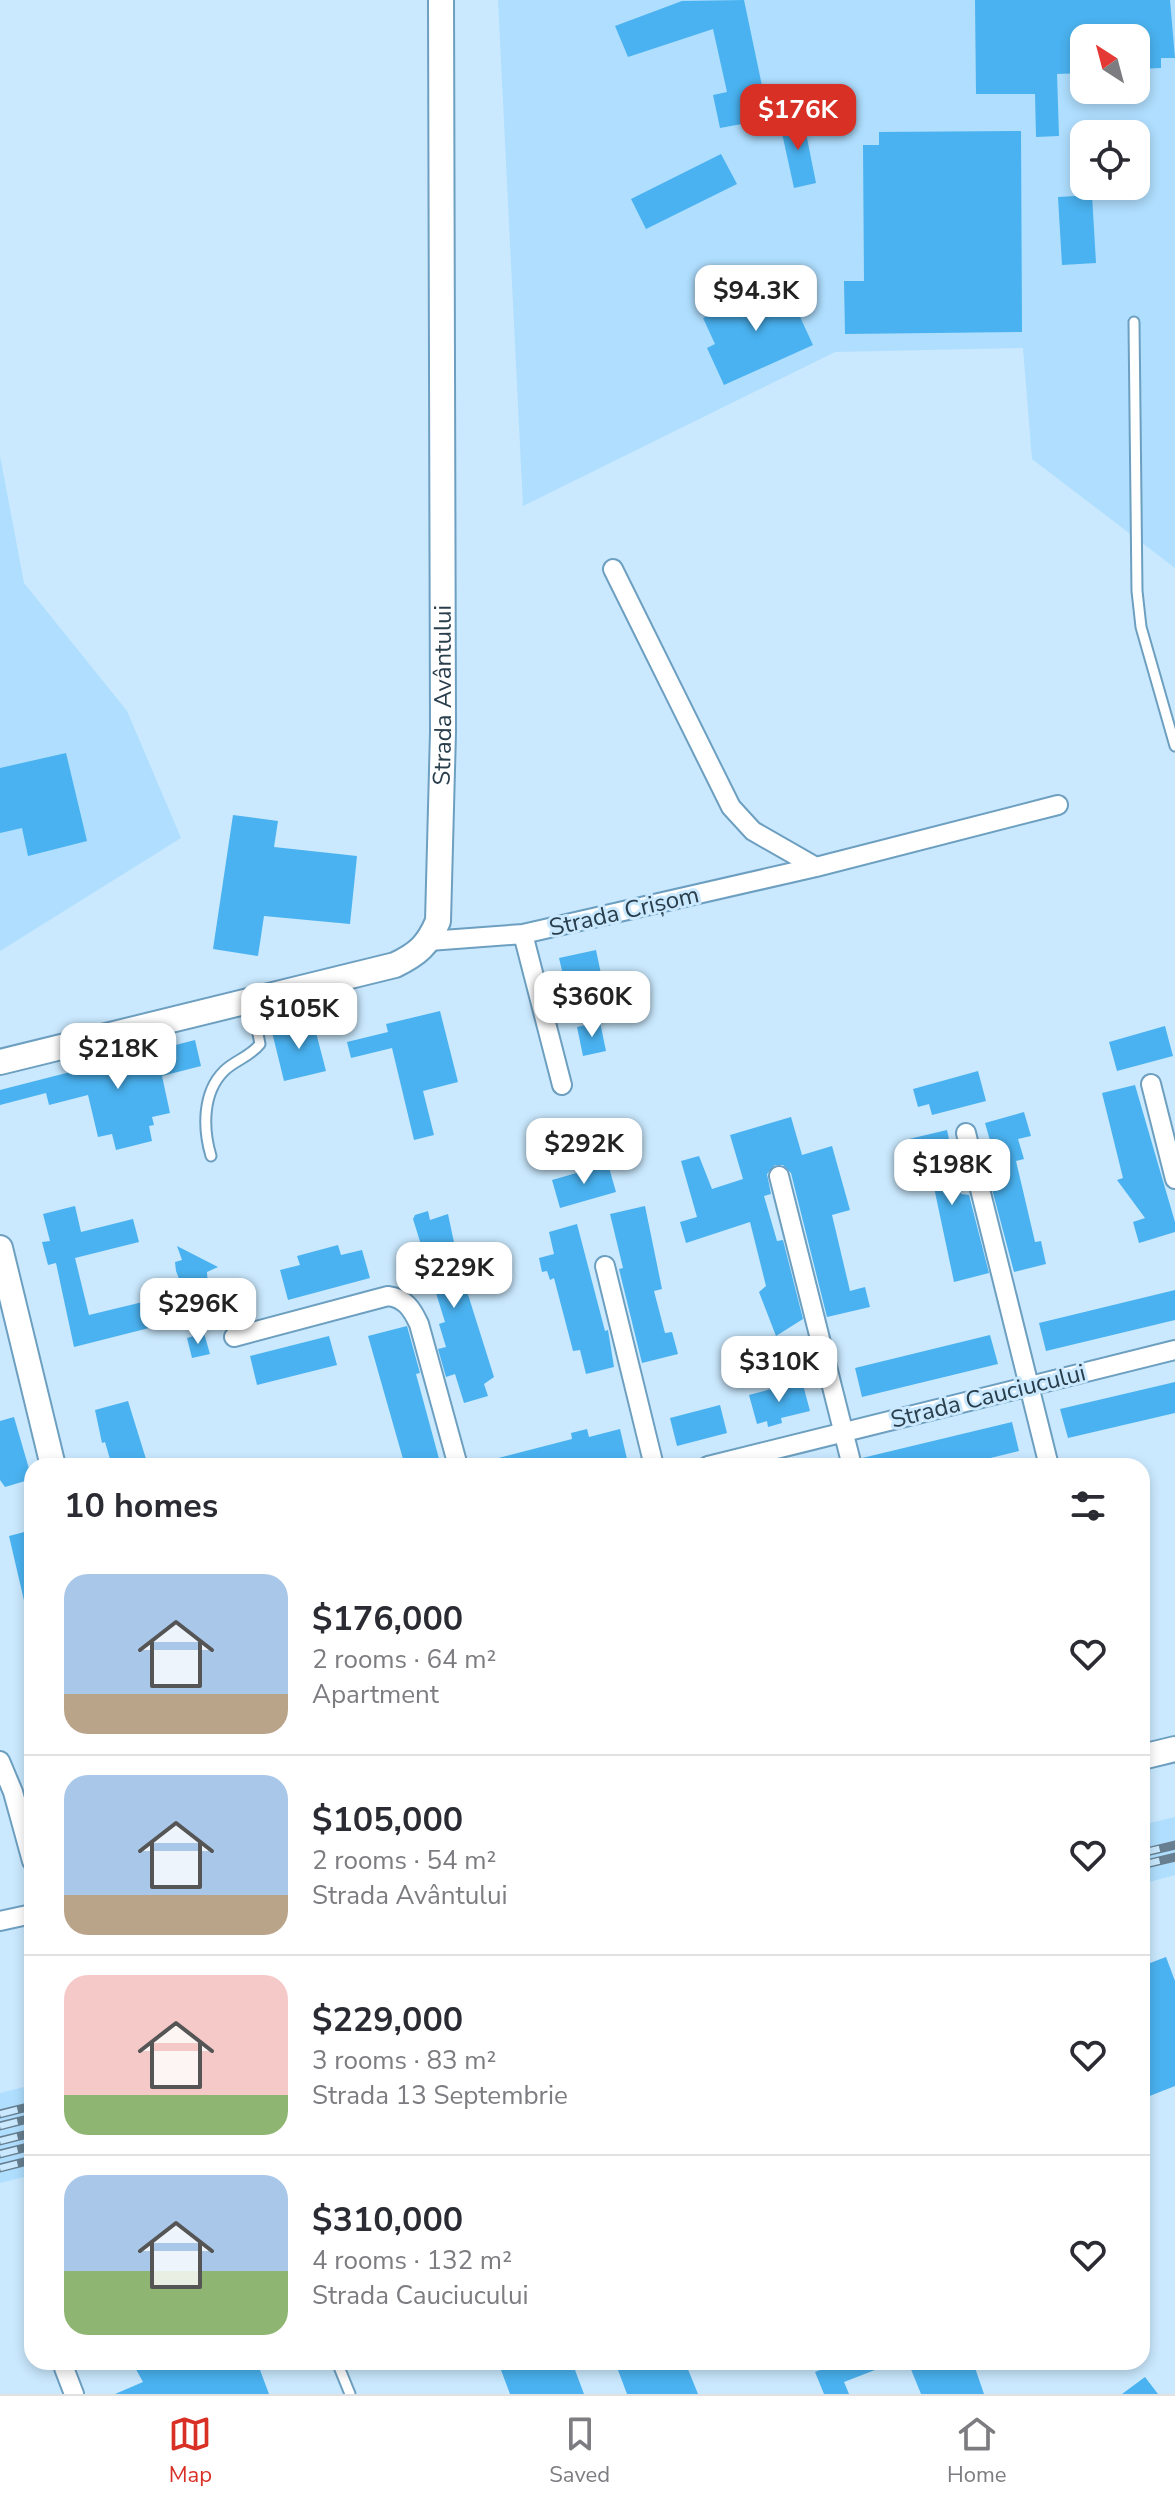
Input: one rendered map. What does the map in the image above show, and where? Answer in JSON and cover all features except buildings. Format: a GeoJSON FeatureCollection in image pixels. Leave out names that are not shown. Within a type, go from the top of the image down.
{"type":"FeatureCollection","features":[{"type":"Feature","properties":{"kind":"main road","name":"Strada Avântului"},"geometry":{"type":"LineString","coordinates":[[429,941],[438,921],[442,865],[441,0]]}},
{"type":"Feature","properties":{"kind":"main road"},"geometry":{"type":"LineString","coordinates":[[0,1062],[395,965],[417,955],[429,941]]}},
{"type":"Feature","properties":{"kind":"main road"},"geometry":{"type":"LineString","coordinates":[[0,1248],[51,1458]]}},
{"type":"Feature","properties":{"kind":"main road"},"geometry":{"type":"LineString","coordinates":[[1150,1755],[1175,1749]]}},
{"type":"Feature","properties":{"kind":"street"},"geometry":{"type":"LineString","coordinates":[[613,569],[731,807],[753,831],[816,867]]}},
{"type":"Feature","properties":{"kind":"street","name":"Strada Crișom"},"geometry":{"type":"LineString","coordinates":[[429,941],[523,934],[816,867],[1058,805]]}},
{"type":"Feature","properties":{"kind":"street"},"geometry":{"type":"LineString","coordinates":[[523,934],[562,1085]]}},
{"type":"Feature","properties":{"kind":"street"},"geometry":{"type":"LineString","coordinates":[[1151,1084],[1175,1179]]}},
{"type":"Feature","properties":{"kind":"street"},"geometry":{"type":"LineString","coordinates":[[966,1133],[1047,1458]]}},
{"type":"Feature","properties":{"kind":"street"},"geometry":{"type":"LineString","coordinates":[[779,1176],[850,1458]]}},
{"type":"Feature","properties":{"kind":"street"},"geometry":{"type":"LineString","coordinates":[[605,1266],[652,1458]]}},
{"type":"Feature","properties":{"kind":"street"},"geometry":{"type":"LineString","coordinates":[[234,1337],[388,1296],[397,1297],[413,1310],[419,1324],[456,1458]]}},
{"type":"Feature","properties":{"kind":"street","name":"Strada Cauciucului"},"geometry":{"type":"LineString","coordinates":[[740,1458],[1175,1350]]}},
{"type":"Feature","properties":{"kind":"street"},"geometry":{"type":"LineString","coordinates":[[0,1761],[24,1832]]}},
{"type":"Feature","properties":{"kind":"street"},"geometry":{"type":"LineString","coordinates":[[0,1921],[24,1916]]}},
{"type":"Feature","properties":{"kind":"street"},"geometry":{"type":"LineString","coordinates":[[65,2370],[74,2394]]}},
{"type":"Feature","properties":{"kind":"lane"},"geometry":{"type":"LineString","coordinates":[[1134,322],[1137,591],[1141,627],[1175,746]]}},
{"type":"Feature","properties":{"kind":"lane"},"geometry":{"type":"LineString","coordinates":[[211,1156],[205,1119],[213,1091],[223,1072],[260,1044],[251,1000]]}},
{"type":"Feature","properties":{"kind":"lane"},"geometry":{"type":"LineString","coordinates":[[340,2370],[350,2394]]}},
{"type":"Feature","properties":{"kind":"shaded area"},"geometry":{"type":"Polygon","coordinates":[[[498,0],[1175,0],[1175,568],[1032,459],[1023,348],[835,352],[523,506],[498,0]]]}},
{"type":"Feature","properties":{"kind":"shaded area"},"geometry":{"type":"Polygon","coordinates":[[[0,456],[24,583],[127,711],[181,838],[0,951],[0,456]]]}},
{"type":"Feature","properties":{"kind":"shaded area"},"geometry":{"type":"Polygon","coordinates":[[[1175,1817],[1175,1875],[1150,1882],[1150,1823],[1175,1817]]]}},
{"type":"Feature","properties":{"kind":"shaded area"},"geometry":{"type":"Polygon","coordinates":[[[24,2087],[24,2177],[0,2183],[0,2093],[24,2087]]]}},
{"type":"Feature","properties":{"kind":"railway"},"geometry":{"type":"LineString","coordinates":[[1150,1851],[1175,1845]]}},
{"type":"Feature","properties":{"kind":"railway"},"geometry":{"type":"LineString","coordinates":[[1150,1863],[1175,1857]]}},
{"type":"Feature","properties":{"kind":"railway"},"geometry":{"type":"LineString","coordinates":[[0,2114],[24,2108]]}},
{"type":"Feature","properties":{"kind":"railway"},"geometry":{"type":"LineString","coordinates":[[0,2126],[24,2120]]}},
{"type":"Feature","properties":{"kind":"railway"},"geometry":{"type":"LineString","coordinates":[[0,2141],[24,2135]]}},
{"type":"Feature","properties":{"kind":"railway"},"geometry":{"type":"LineString","coordinates":[[0,2154],[24,2148]]}},
{"type":"Feature","properties":{"kind":"railway"},"geometry":{"type":"LineString","coordinates":[[0,2168],[24,2162]]}}]}
